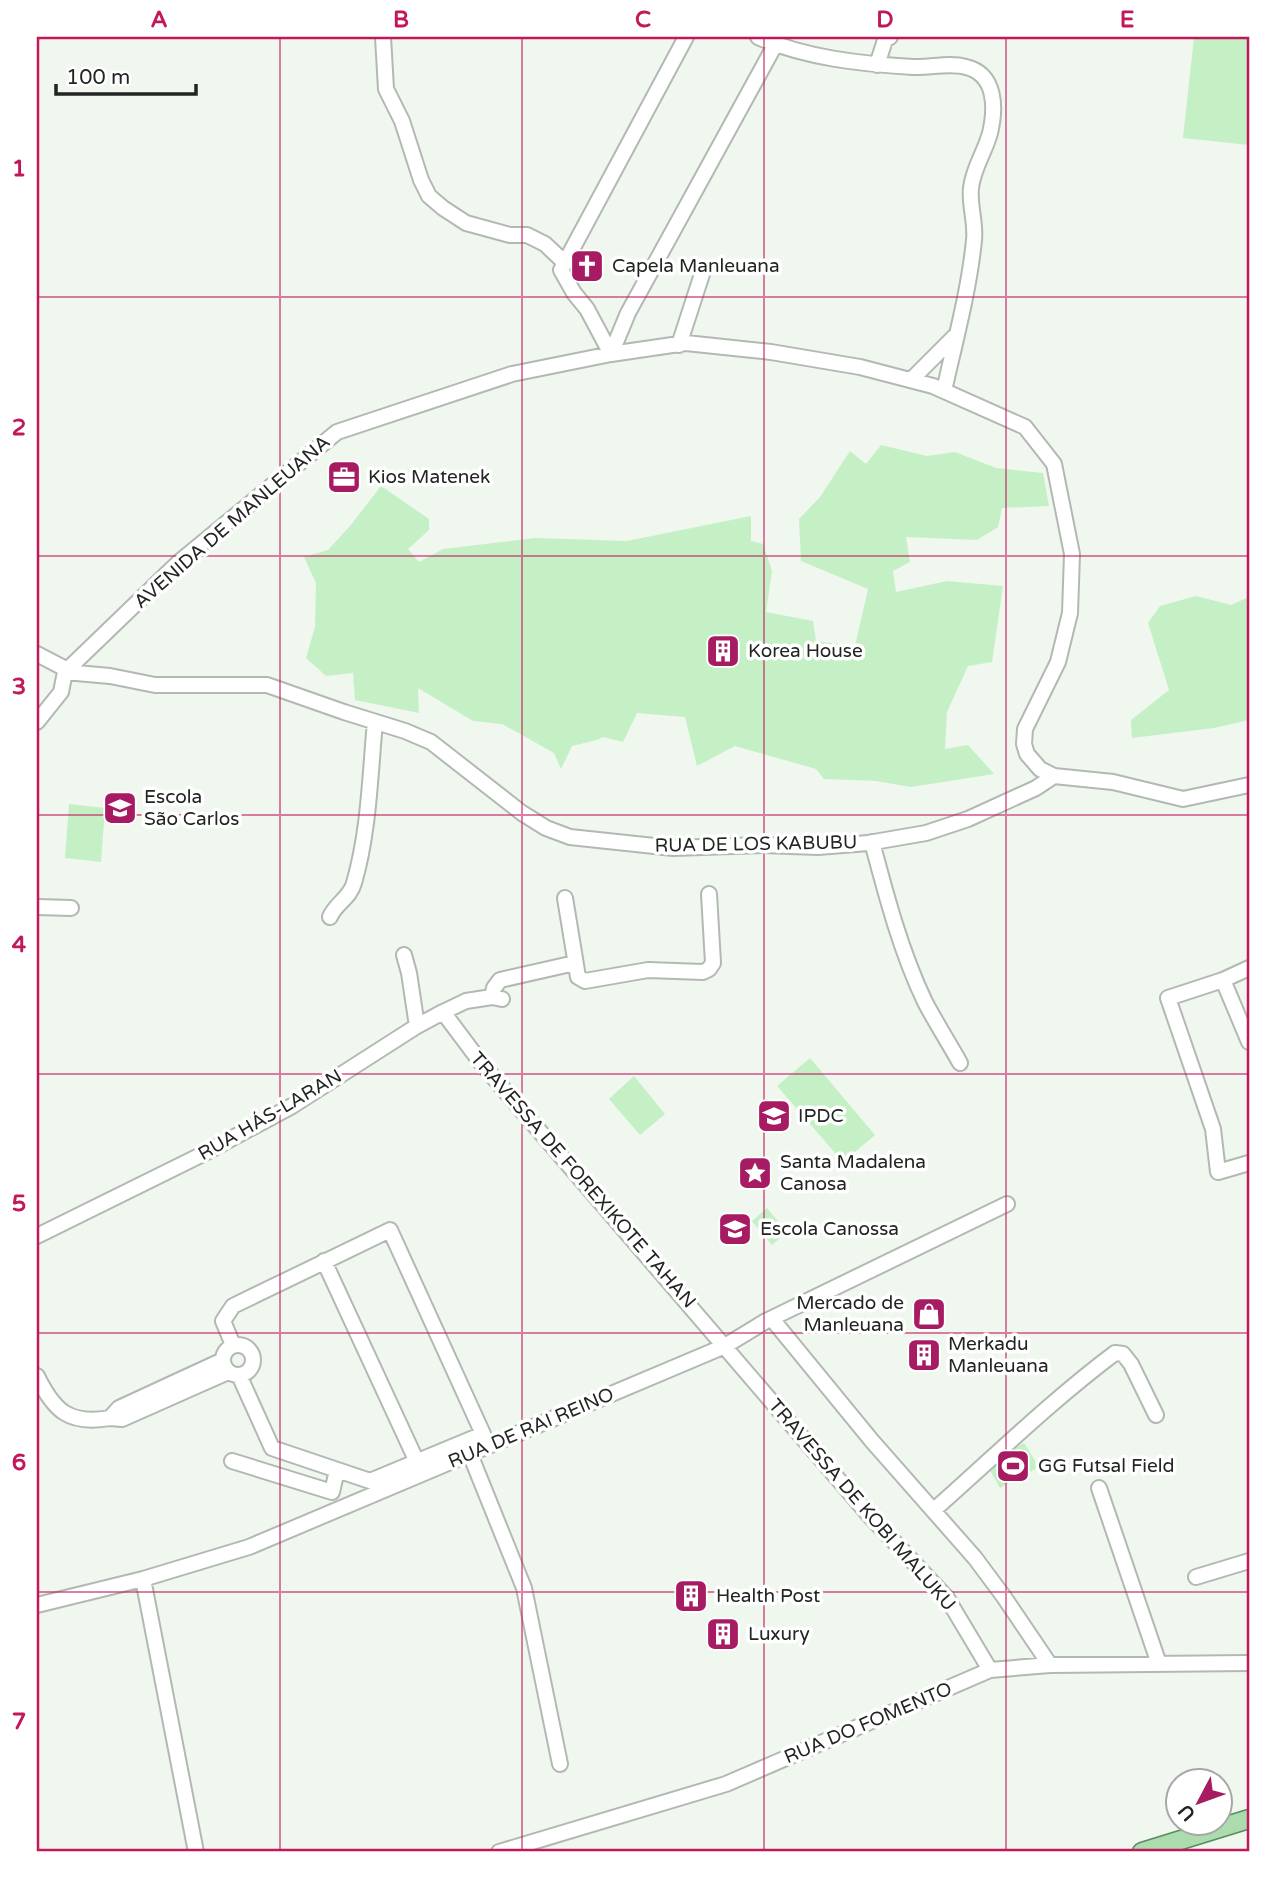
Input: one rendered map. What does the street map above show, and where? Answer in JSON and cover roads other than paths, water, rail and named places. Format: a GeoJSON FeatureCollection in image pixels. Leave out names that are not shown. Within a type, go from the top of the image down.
{"type":"FeatureCollection","features":[{"type":"Feature","properties":{"kind":"main road"},"geometry":{"type":"LineString","coordinates":[[1142,1852],[1249,1819]]}},
{"type":"Feature","properties":{"kind":"street"},"geometry":{"type":"LineString","coordinates":[[383,37],[386,89],[402,121],[429,196],[466,223],[510,235],[527,235],[545,244],[564,262]]}},
{"type":"Feature","properties":{"kind":"street"},"geometry":{"type":"LineString","coordinates":[[611,354],[587,309],[561,270],[686,37]]}},
{"type":"Feature","properties":{"kind":"street"},"geometry":{"type":"LineString","coordinates":[[758,37],[775,45],[877,65],[963,66],[988,81],[993,100],[989,134],[971,180],[969,198],[974,215],[975,237],[944,391]]}},
{"type":"Feature","properties":{"kind":"street"},"geometry":{"type":"LineString","coordinates":[[877,65],[885,40],[890,37]]}},
{"type":"Feature","properties":{"kind":"street"},"geometry":{"type":"LineString","coordinates":[[611,354],[628,313],[775,45]]}},
{"type":"Feature","properties":{"kind":"street"},"geometry":{"type":"LineString","coordinates":[[679,345],[704,268]]}},
{"type":"Feature","properties":{"kind":"street"},"geometry":{"type":"LineString","coordinates":[[911,380],[956,335]]}},
{"type":"Feature","properties":{"kind":"street","name":"AVENIDA DE MANLEUANA"},"geometry":{"type":"LineString","coordinates":[[65,672],[178,564],[337,432],[512,374],[611,354],[686,343],[771,352],[911,380],[944,391],[1025,427],[1054,464],[1072,554],[1070,613],[1058,662],[1025,729],[1024,744],[1027,754],[1040,769],[1054,776]]}},
{"type":"Feature","properties":{"kind":"street"},"geometry":{"type":"LineString","coordinates":[[37,654],[62,667],[65,672],[61,692],[37,722]]}},
{"type":"Feature","properties":{"kind":"street","name":"RUA DE LOS KABUBU"},"geometry":{"type":"LineString","coordinates":[[65,672],[110,676],[155,685],[267,685],[405,730],[431,742],[522,813],[546,828],[570,838],[673,848],[763,845],[818,847],[872,842],[926,833],[968,819],[1035,789],[1054,776]]}},
{"type":"Feature","properties":{"kind":"street"},"geometry":{"type":"LineString","coordinates":[[330,918],[332,911],[351,892],[354,883],[363,835],[375,722]]}},
{"type":"Feature","properties":{"kind":"street"},"geometry":{"type":"LineString","coordinates":[[1054,776],[1112,782],[1183,799],[1249,785]]}},
{"type":"Feature","properties":{"kind":"street"},"geometry":{"type":"LineString","coordinates":[[872,842],[909,962],[925,1001],[960,1063]]}},
{"type":"Feature","properties":{"kind":"street"},"geometry":{"type":"LineString","coordinates":[[565,898],[578,977],[585,981],[648,970],[703,972],[709,969],[713,963],[709,894]]}},
{"type":"Feature","properties":{"kind":"street"},"geometry":{"type":"LineString","coordinates":[[37,907],[71,908]]}},
{"type":"Feature","properties":{"kind":"street"},"geometry":{"type":"LineString","coordinates":[[404,955],[417,1026]]}},
{"type":"Feature","properties":{"kind":"street","name":"RUA HÁS-LARAN"},"geometry":{"type":"LineString","coordinates":[[37,1236],[201,1155],[292,1106],[443,1012],[466,1001],[497,998],[494,988],[500,979],[576,963]]}},
{"type":"Feature","properties":{"kind":"street"},"geometry":{"type":"LineString","coordinates":[[1249,968],[1223,980],[1168,998],[1213,1129],[1219,1172],[1249,1163]]}},
{"type":"Feature","properties":{"kind":"street"},"geometry":{"type":"LineString","coordinates":[[1223,980],[1248,1036]]}},
{"type":"Feature","properties":{"kind":"street","name":"TRAVESSA DE FOREXIKOTE TAHAN"},"geometry":{"type":"LineString","coordinates":[[443,1012],[482,1064],[725,1346]]}},
{"type":"Feature","properties":{"kind":"street","name":"RUA DE RAI REINO"},"geometry":{"type":"LineString","coordinates":[[37,1605],[143,1579],[249,1547],[725,1346],[772,1319],[1007,1204]]}},
{"type":"Feature","properties":{"kind":"street"},"geometry":{"type":"LineString","coordinates":[[37,1376],[57,1409],[73,1418],[93,1421],[110,1418],[119,1408],[230,1369],[247,1372],[253,1357],[249,1349],[242,1345],[233,1345],[225,1351],[230,1369],[272,1448],[370,1481],[483,1434],[390,1230],[233,1306],[223,1321],[233,1345]]}},
{"type":"Feature","properties":{"kind":"street"},"geometry":{"type":"LineString","coordinates":[[324,1261],[417,1462]]}},
{"type":"Feature","properties":{"kind":"street"},"geometry":{"type":"LineString","coordinates":[[772,1319],[1004,1597],[1050,1665]]}},
{"type":"Feature","properties":{"kind":"street","name":"TRAVESSA DE KOBI MALUKU"},"geometry":{"type":"LineString","coordinates":[[725,1346],[868,1514],[947,1598],[990,1670]]}},
{"type":"Feature","properties":{"kind":"street"},"geometry":{"type":"LineString","coordinates":[[934,1510],[1027,1424],[1115,1353],[1123,1354],[1131,1364],[1156,1415]]}},
{"type":"Feature","properties":{"kind":"street"},"geometry":{"type":"LineString","coordinates":[[470,1454],[524,1588],[560,1764]]}},
{"type":"Feature","properties":{"kind":"street"},"geometry":{"type":"LineString","coordinates":[[232,1461],[331,1492],[337,1470]]}},
{"type":"Feature","properties":{"kind":"street"},"geometry":{"type":"LineString","coordinates":[[1099,1488],[1159,1664]]}},
{"type":"Feature","properties":{"kind":"street"},"geometry":{"type":"LineString","coordinates":[[1196,1577],[1249,1560]]}},
{"type":"Feature","properties":{"kind":"street"},"geometry":{"type":"LineString","coordinates":[[143,1579],[196,1852]]}},
{"type":"Feature","properties":{"kind":"street","name":"RUA DO FOMENTO"},"geometry":{"type":"LineString","coordinates":[[499,1852],[726,1784],[990,1670],[1050,1665],[1249,1663]]}},
{"type":"Feature","properties":{"kind":"place","name":"Capela Manleuana"},"geometry":{"type":"Point","coordinates":[587,266]}},
{"type":"Feature","properties":{"kind":"place","name":"Kios Matenek"},"geometry":{"type":"Point","coordinates":[344,477]}},
{"type":"Feature","properties":{"kind":"place","name":"Korea House"},"geometry":{"type":"Point","coordinates":[723,651]}},
{"type":"Feature","properties":{"kind":"place","name":"Escola São Carlos"},"geometry":{"type":"Point","coordinates":[120,808]}},
{"type":"Feature","properties":{"kind":"place","name":"IPDC"},"geometry":{"type":"Point","coordinates":[774,1116]}},
{"type":"Feature","properties":{"kind":"place","name":"Santa Madalena Canosa"},"geometry":{"type":"Point","coordinates":[755,1173]}},
{"type":"Feature","properties":{"kind":"place","name":"Escola Canossa"},"geometry":{"type":"Point","coordinates":[735,1229]}},
{"type":"Feature","properties":{"kind":"place","name":"Mercado de Manleuana"},"geometry":{"type":"Point","coordinates":[929,1314]}},
{"type":"Feature","properties":{"kind":"place","name":"Merkadu Manleuana"},"geometry":{"type":"Point","coordinates":[924,1355]}},
{"type":"Feature","properties":{"kind":"place","name":"GG Futsal Field"},"geometry":{"type":"Point","coordinates":[1013,1466]}},
{"type":"Feature","properties":{"kind":"place","name":"Health Post"},"geometry":{"type":"Point","coordinates":[691,1596]}},
{"type":"Feature","properties":{"kind":"place","name":"Luxury"},"geometry":{"type":"Point","coordinates":[723,1634]}}]}
